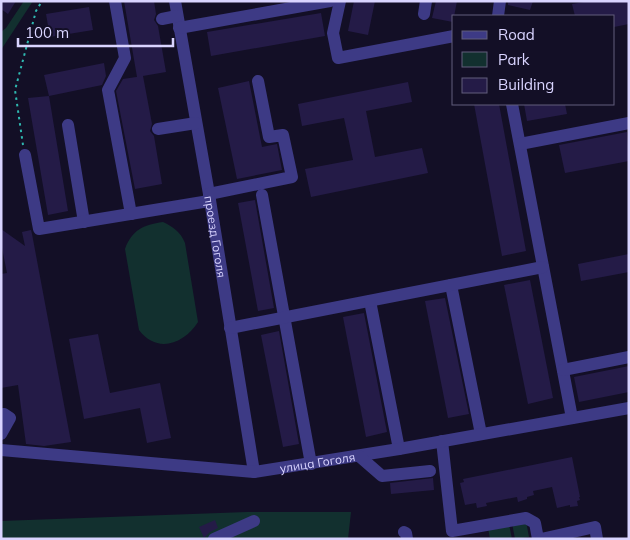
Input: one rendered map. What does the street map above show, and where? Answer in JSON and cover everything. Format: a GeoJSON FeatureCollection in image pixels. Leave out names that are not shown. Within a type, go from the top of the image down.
{"type":"FeatureCollection","features":[{"type":"Feature","properties":{"kind":"street"},"geometry":{"type":"LineString","coordinates":[[115,1],[125,58],[108,90],[131,214]]}},
{"type":"Feature","properties":{"kind":"street","name":"проезд Гоголя"},"geometry":{"type":"LineString","coordinates":[[175,1],[254,472]]}},
{"type":"Feature","properties":{"kind":"street"},"geometry":{"type":"LineString","coordinates":[[162,19],[178,22],[330,1]]}},
{"type":"Feature","properties":{"kind":"street"},"geometry":{"type":"LineString","coordinates":[[340,1],[333,33],[338,58],[452,36]]}},
{"type":"Feature","properties":{"kind":"street"},"geometry":{"type":"LineString","coordinates":[[498,15],[500,1]]}},
{"type":"Feature","properties":{"kind":"street"},"geometry":{"type":"LineString","coordinates":[[25,155],[39,229],[131,214],[292,177],[283,135],[269,138],[258,81]]}},
{"type":"Feature","properties":{"kind":"street"},"geometry":{"type":"LineString","coordinates":[[512,105],[572,418]]}},
{"type":"Feature","properties":{"kind":"street"},"geometry":{"type":"LineString","coordinates":[[158,129],[196,123]]}},
{"type":"Feature","properties":{"kind":"street"},"geometry":{"type":"LineString","coordinates":[[520,144],[629,123]]}},
{"type":"Feature","properties":{"kind":"street"},"geometry":{"type":"LineString","coordinates":[[68,125],[84,222]]}},
{"type":"Feature","properties":{"kind":"street"},"geometry":{"type":"LineString","coordinates":[[262,195],[312,464]]}},
{"type":"Feature","properties":{"kind":"street"},"geometry":{"type":"LineString","coordinates":[[230,328],[543,267]]}},
{"type":"Feature","properties":{"kind":"street"},"geometry":{"type":"LineString","coordinates":[[451,285],[481,434]]}},
{"type":"Feature","properties":{"kind":"street"},"geometry":{"type":"LineString","coordinates":[[370,301],[399,449]]}},
{"type":"Feature","properties":{"kind":"street"},"geometry":{"type":"LineString","coordinates":[[563,370],[629,357]]}},
{"type":"Feature","properties":{"kind":"street","name":"улица Гоголя"},"geometry":{"type":"LineString","coordinates":[[1,450],[254,472],[359,456],[629,408]]}},
{"type":"Feature","properties":{"kind":"street"},"geometry":{"type":"LineString","coordinates":[[1,434],[10,418],[4,414]]}},
{"type":"Feature","properties":{"kind":"street"},"geometry":{"type":"LineString","coordinates":[[442,441],[452,531],[526,518],[535,523],[539,539],[595,527],[597,539]]}},
{"type":"Feature","properties":{"kind":"street"},"geometry":{"type":"LineString","coordinates":[[359,456],[382,476],[430,471]]}},
{"type":"Feature","properties":{"kind":"street"},"geometry":{"type":"LineString","coordinates":[[217,538],[254,521]]}},
{"type":"Feature","properties":{"kind":"path"},"geometry":{"type":"LineString","coordinates":[[25,155],[14,90],[36,11],[42,1]]}},
{"type":"Feature","properties":{"kind":"green space"},"geometry":{"type":"Polygon","coordinates":[[[24,1],[33,1],[1,50],[1,32],[6,28],[24,1]]]}},
{"type":"Feature","properties":{"kind":"green space"},"geometry":{"type":"Polygon","coordinates":[[[163,222],[176,230],[185,243],[198,322],[192,330],[178,341],[162,344],[154,342],[139,330],[125,249],[131,237],[139,230],[163,222]]]}},
{"type":"Feature","properties":{"kind":"green space"},"geometry":{"type":"Polygon","coordinates":[[[247,512],[351,512],[348,539],[1,539],[1,521],[247,512]]]}},
{"type":"Feature","properties":{"kind":"green space"},"geometry":{"type":"Polygon","coordinates":[[[526,521],[529,537],[515,539],[512,523],[526,521]]]}},
{"type":"Feature","properties":{"kind":"green space"},"geometry":{"type":"Polygon","coordinates":[[[509,524],[512,539],[490,539],[488,528],[509,524]]]}},
{"type":"Feature","properties":{"kind":"building"},"geometry":{"type":"Polygon","coordinates":[[[1,1],[16,1],[8,14],[1,9],[1,1]]]}},
{"type":"Feature","properties":{"kind":"building"},"geometry":{"type":"Polygon","coordinates":[[[124,1],[154,1],[156,14],[154,20],[158,26],[166,72],[137,77],[124,1]]]}},
{"type":"Feature","properties":{"kind":"building"},"geometry":{"type":"Polygon","coordinates":[[[354,1],[375,1],[368,35],[348,31],[354,1]]]}},
{"type":"Feature","properties":{"kind":"building"},"geometry":{"type":"Polygon","coordinates":[[[436,1],[457,1],[454,15],[452,15],[452,22],[432,18],[436,1]]]}},
{"type":"Feature","properties":{"kind":"building"},"geometry":{"type":"Polygon","coordinates":[[[508,1],[533,1],[530,10],[508,5],[508,1]]]}},
{"type":"Feature","properties":{"kind":"building"},"geometry":{"type":"Polygon","coordinates":[[[589,1],[629,1],[629,24],[615,27],[615,15],[575,15],[572,4],[589,1]]]}},
{"type":"Feature","properties":{"kind":"building"},"geometry":{"type":"Polygon","coordinates":[[[89,7],[93,30],[50,37],[46,14],[89,7]]]}},
{"type":"Feature","properties":{"kind":"building"},"geometry":{"type":"Polygon","coordinates":[[[321,13],[325,36],[211,56],[207,32],[321,13]]]}},
{"type":"Feature","properties":{"kind":"building"},"geometry":{"type":"Polygon","coordinates":[[[104,63],[106,76],[102,85],[49,96],[44,75],[104,63]]]}},
{"type":"Feature","properties":{"kind":"building"},"geometry":{"type":"Polygon","coordinates":[[[143,76],[152,124],[150,131],[154,136],[162,184],[135,189],[116,91],[123,79],[143,76]]]}},
{"type":"Feature","properties":{"kind":"building"},"geometry":{"type":"Polygon","coordinates":[[[249,81],[262,147],[277,144],[282,170],[237,179],[218,88],[249,81]]]}},
{"type":"Feature","properties":{"kind":"building"},"geometry":{"type":"Polygon","coordinates":[[[408,82],[412,102],[366,111],[375,157],[422,148],[428,173],[311,197],[305,169],[353,160],[344,118],[302,126],[298,104],[408,82]]]}},
{"type":"Feature","properties":{"kind":"building"},"geometry":{"type":"Polygon","coordinates":[[[49,96],[68,211],[48,215],[28,98],[49,96]]]}},
{"type":"Feature","properties":{"kind":"building"},"geometry":{"type":"Polygon","coordinates":[[[474,105],[499,105],[526,251],[502,256],[474,105]]]}},
{"type":"Feature","properties":{"kind":"building"},"geometry":{"type":"Polygon","coordinates":[[[524,105],[565,105],[567,114],[527,121],[524,105]]]}},
{"type":"Feature","properties":{"kind":"building"},"geometry":{"type":"Polygon","coordinates":[[[627,132],[629,161],[565,173],[559,145],[627,132]]]}},
{"type":"Feature","properties":{"kind":"building"},"geometry":{"type":"Polygon","coordinates":[[[255,200],[274,308],[258,311],[238,203],[255,200]]]}},
{"type":"Feature","properties":{"kind":"building"},"geometry":{"type":"Polygon","coordinates":[[[1,229],[25,246],[22,232],[31,230],[71,442],[44,446],[26,444],[18,385],[1,388],[1,274],[7,273],[1,243],[1,229]]]}},
{"type":"Feature","properties":{"kind":"building"},"geometry":{"type":"Polygon","coordinates":[[[629,254],[629,272],[581,281],[578,264],[629,254]]]}},
{"type":"Feature","properties":{"kind":"building"},"geometry":{"type":"Polygon","coordinates":[[[530,280],[553,398],[528,404],[504,285],[530,280]]]}},
{"type":"Feature","properties":{"kind":"building"},"geometry":{"type":"Polygon","coordinates":[[[445,298],[469,414],[448,418],[425,301],[445,298]]]}},
{"type":"Feature","properties":{"kind":"building"},"geometry":{"type":"Polygon","coordinates":[[[364,313],[387,432],[366,437],[343,317],[364,313]]]}},
{"type":"Feature","properties":{"kind":"building"},"geometry":{"type":"Polygon","coordinates":[[[279,331],[299,444],[283,447],[261,335],[279,331]]]}},
{"type":"Feature","properties":{"kind":"building"},"geometry":{"type":"Polygon","coordinates":[[[98,334],[110,393],[160,383],[171,438],[147,443],[140,408],[84,419],[69,339],[98,334]]]}},
{"type":"Feature","properties":{"kind":"building"},"geometry":{"type":"Polygon","coordinates":[[[629,366],[629,392],[579,402],[574,377],[629,366]]]}},
{"type":"Feature","properties":{"kind":"building"},"geometry":{"type":"Polygon","coordinates":[[[572,457],[580,497],[580,500],[577,501],[578,506],[570,507],[570,505],[557,508],[552,487],[533,491],[534,495],[518,502],[517,497],[486,503],[487,506],[477,508],[476,503],[465,505],[460,483],[464,482],[463,479],[572,457]]]}},
{"type":"Feature","properties":{"kind":"building"},"geometry":{"type":"Polygon","coordinates":[[[433,478],[434,490],[391,494],[390,483],[433,478]]]}},
{"type":"Feature","properties":{"kind":"building"},"geometry":{"type":"Polygon","coordinates":[[[215,520],[218,528],[204,538],[199,527],[215,520]]]}}]}
